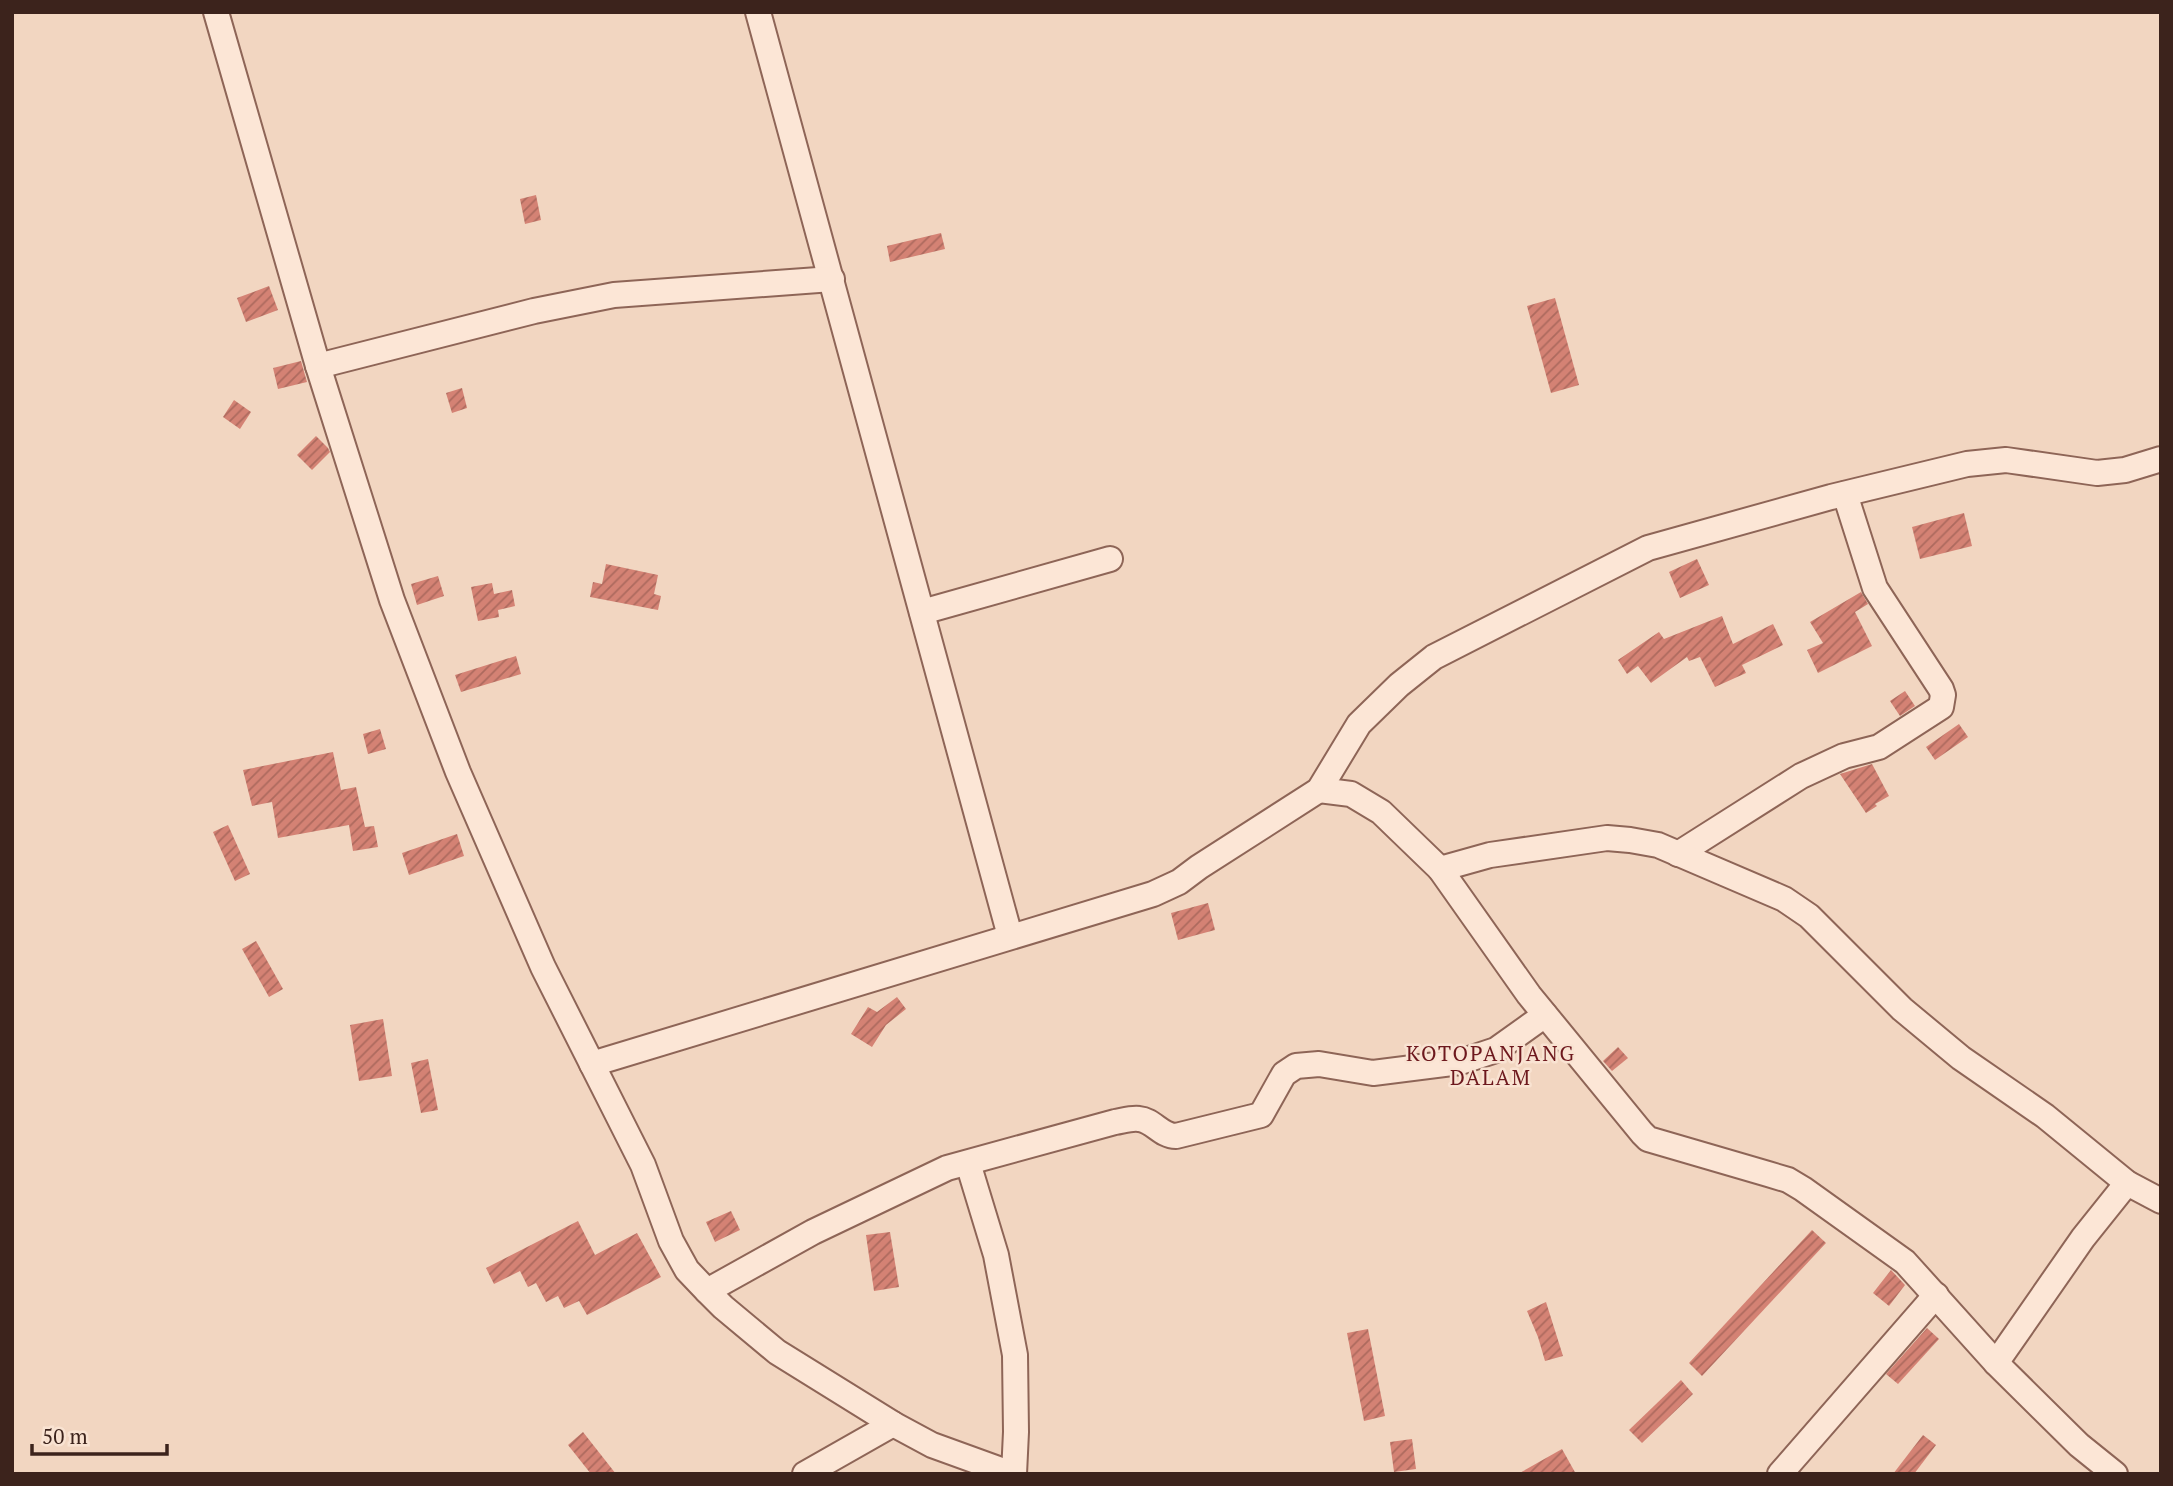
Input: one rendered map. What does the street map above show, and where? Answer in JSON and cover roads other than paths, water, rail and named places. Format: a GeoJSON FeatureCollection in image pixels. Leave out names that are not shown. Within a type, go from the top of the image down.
{"type":"FeatureCollection","features":[{"type":"Feature","properties":{"kind":"street"},"geometry":{"type":"LineString","coordinates":[[216,12],[318,366],[392,600],[458,772],[543,967],[643,1165],[671,1241],[687,1270],[707,1291],[777,1352],[932,1445],[1013,1474],[1016,1432],[1015,1355],[996,1255],[968,1163]]}},
{"type":"Feature","properties":{"kind":"street"},"geometry":{"type":"LineString","coordinates":[[758,12],[1010,936]]}},
{"type":"Feature","properties":{"kind":"street"},"geometry":{"type":"LineString","coordinates":[[318,366],[534,311],[614,295],[832,279]]}},
{"type":"Feature","properties":{"kind":"street"},"geometry":{"type":"LineString","coordinates":[[592,1063],[1153,894],[1179,882],[1319,790],[1359,724],[1399,685],[1434,657],[1648,548],[1967,464],[1994,460],[2088,474],[2125,470],[2161,459]]}},
{"type":"Feature","properties":{"kind":"street"},"geometry":{"type":"LineString","coordinates":[[1678,854],[1801,776],[1844,756],[1879,747],[1941,707],[1941,689],[1875,587],[1845,494]]}},
{"type":"Feature","properties":{"kind":"street"},"geometry":{"type":"LineString","coordinates":[[922,612],[1111,559]]}},
{"type":"Feature","properties":{"kind":"street"},"geometry":{"type":"LineString","coordinates":[[1319,790],[1351,794],[1381,812],[1440,869],[1545,1015],[1648,1139],[1796,1184],[1905,1262],[1996,1363],[2079,1445],[2115,1474]]}},
{"type":"Feature","properties":{"kind":"street"},"geometry":{"type":"LineString","coordinates":[[1440,869],[1490,855],[1607,838],[1630,840],[1658,845],[1784,899],[1809,916],[1902,1009],[1961,1058],[2045,1116],[2127,1183],[2161,1201]]}},
{"type":"Feature","properties":{"kind":"street"},"geometry":{"type":"LineString","coordinates":[[707,1291],[813,1231],[947,1168],[1115,1122],[1134,1119],[1148,1121],[1166,1135],[1176,1136],[1249,1119],[1264,1112],[1284,1074],[1296,1066],[1319,1064],[1373,1073],[1460,1062],[1496,1050],[1545,1015]]}},
{"type":"Feature","properties":{"kind":"street"},"geometry":{"type":"LineString","coordinates":[[1996,1363],[2083,1238],[2127,1183]]}},
{"type":"Feature","properties":{"kind":"street"},"geometry":{"type":"LineString","coordinates":[[1780,1474],[1936,1295]]}},
{"type":"Feature","properties":{"kind":"street"},"geometry":{"type":"LineString","coordinates":[[805,1474],[893,1424]]}},
{"type":"Feature","properties":{"kind":"district","name":"KOTOPANJANG DALAM"},"geometry":{"type":"Point","coordinates":[1491,1065]}}]}
